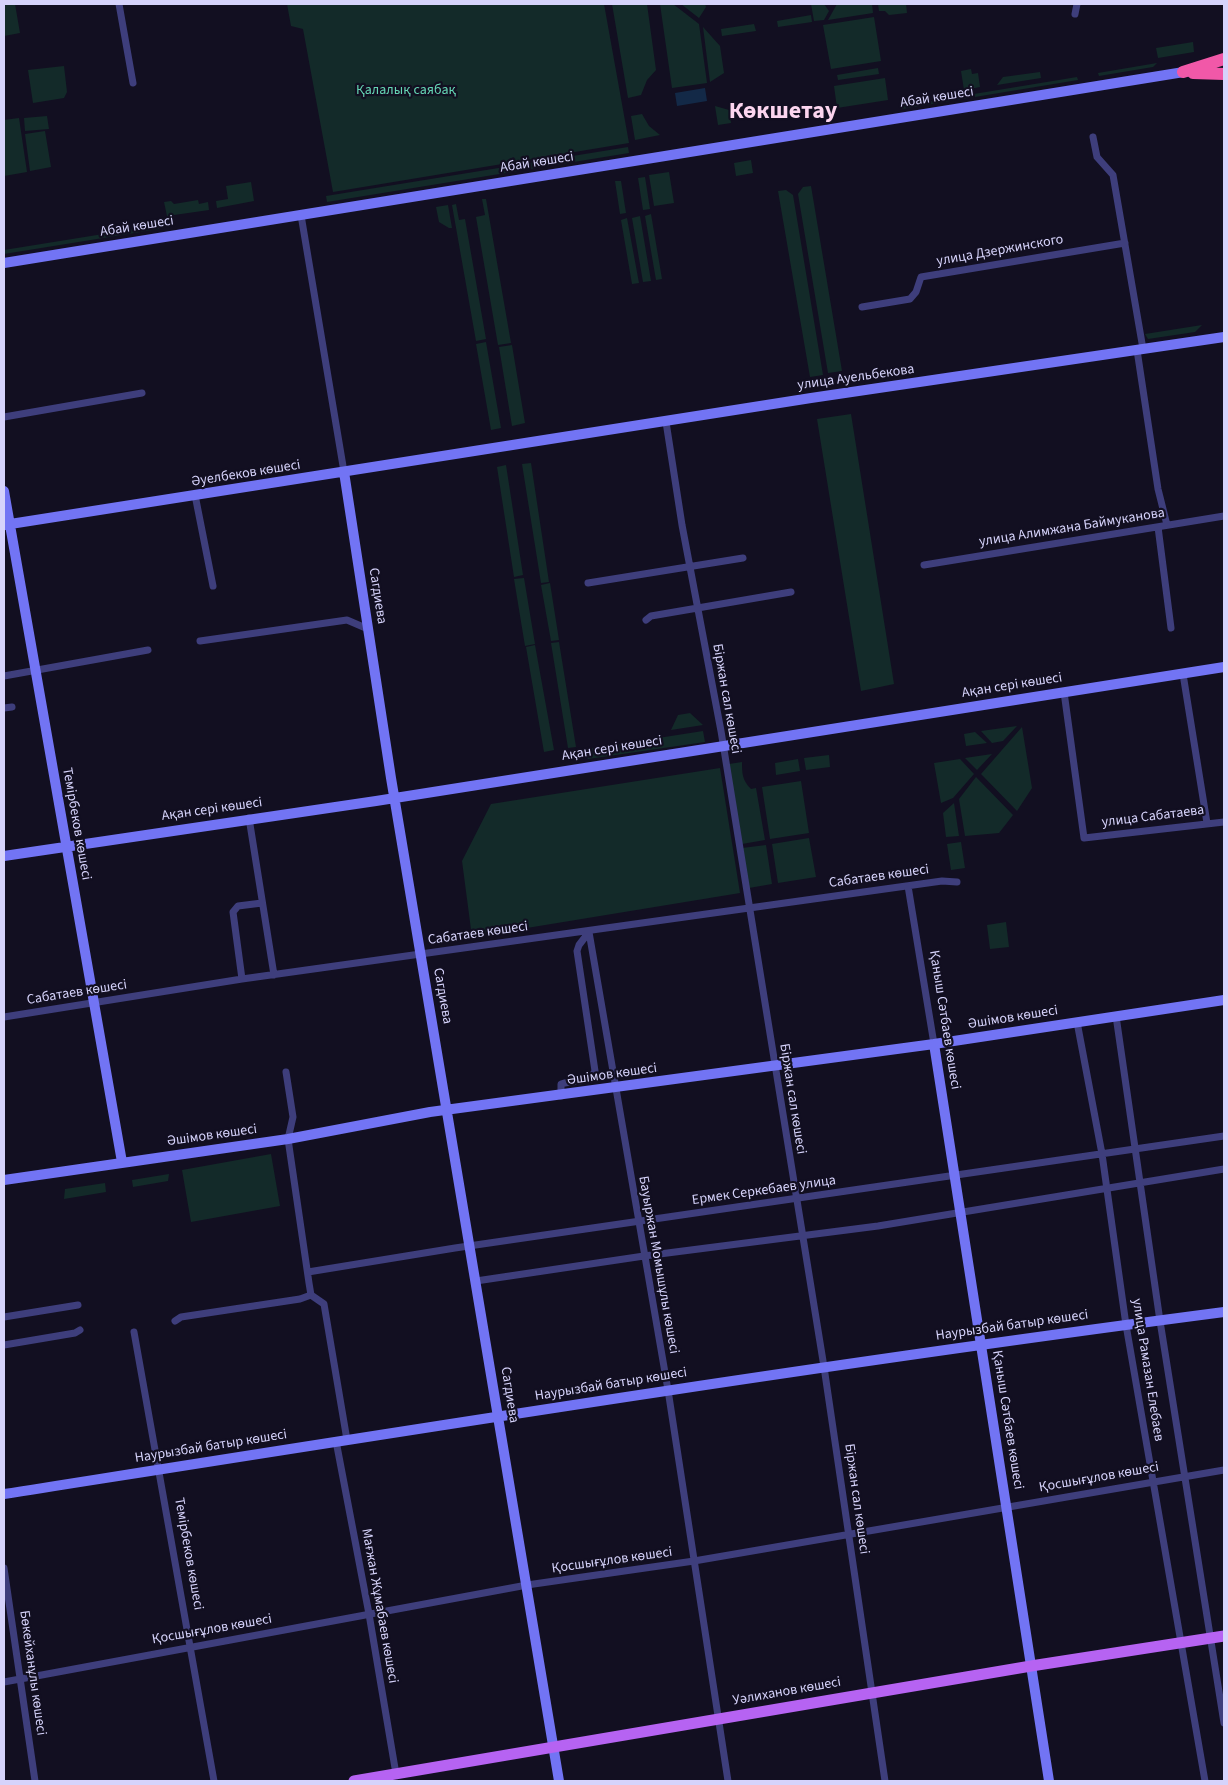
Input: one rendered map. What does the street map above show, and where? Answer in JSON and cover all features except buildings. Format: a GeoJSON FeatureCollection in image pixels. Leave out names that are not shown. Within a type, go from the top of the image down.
{"type":"FeatureCollection","features":[{"type":"Feature","properties":{"kind":"highway"},"geometry":{"type":"LineString","coordinates":[[1183,72],[1224,59]]}},
{"type":"Feature","properties":{"kind":"highway"},"geometry":{"type":"LineString","coordinates":[[1183,72],[1224,74]]}},
{"type":"Feature","properties":{"kind":"main road","name":"Уәлиханов көшесі"},"geometry":{"type":"LineString","coordinates":[[354,1781],[1031,1666],[1224,1636]]}},
{"type":"Feature","properties":{"kind":"street"},"geometry":{"type":"LineString","coordinates":[[119,4],[133,83]]}},
{"type":"Feature","properties":{"kind":"street"},"geometry":{"type":"LineString","coordinates":[[1075,14],[1076,4]]}},
{"type":"Feature","properties":{"kind":"street"},"geometry":{"type":"LineString","coordinates":[[1183,72],[1224,66]]}},
{"type":"Feature","properties":{"kind":"street","name":"Абай көшесі"},"geometry":{"type":"LineString","coordinates":[[4,262],[1183,72]]}},
{"type":"Feature","properties":{"kind":"street"},"geometry":{"type":"LineString","coordinates":[[1093,137],[1097,157],[1113,175],[1125,243],[1158,489],[1167,525]]}},
{"type":"Feature","properties":{"kind":"street","name":"Сагдиева"},"geometry":{"type":"LineString","coordinates":[[301,215],[344,472],[395,798],[559,1781]]}},
{"type":"Feature","properties":{"kind":"street","name":"улица Дзержинского"},"geometry":{"type":"LineString","coordinates":[[862,308],[910,299],[914,295],[921,277],[1125,243]]}},
{"type":"Feature","properties":{"kind":"street","name":"улица Ауельбекова"},"geometry":{"type":"LineString","coordinates":[[492,450],[1224,337]]}},
{"type":"Feature","properties":{"kind":"street"},"geometry":{"type":"LineString","coordinates":[[4,417],[142,393]]}},
{"type":"Feature","properties":{"kind":"street","name":"Біржан сал көшесі"},"geometry":{"type":"LineString","coordinates":[[666,422],[722,746],[824,1367],[885,1781]]}},
{"type":"Feature","properties":{"kind":"street","name":"Әуелбеков көшесі"},"geometry":{"type":"LineString","coordinates":[[7,525],[492,450]]}},
{"type":"Feature","properties":{"kind":"street","name":"Темірбеков көшесі"},"geometry":{"type":"LineString","coordinates":[[4,491],[7,525],[35,669],[122,1162]]}},
{"type":"Feature","properties":{"kind":"street"},"geometry":{"type":"LineString","coordinates":[[195,496],[213,586]]}},
{"type":"Feature","properties":{"kind":"street","name":"улица Алимжана Баймуканова"},"geometry":{"type":"LineString","coordinates":[[924,564],[1224,516]]}},
{"type":"Feature","properties":{"kind":"street"},"geometry":{"type":"LineString","coordinates":[[1158,526],[1171,628]]}},
{"type":"Feature","properties":{"kind":"street"},"geometry":{"type":"LineString","coordinates":[[588,584],[743,558]]}},
{"type":"Feature","properties":{"kind":"street"},"geometry":{"type":"LineString","coordinates":[[646,620],[652,616],[791,592]]}},
{"type":"Feature","properties":{"kind":"street"},"geometry":{"type":"LineString","coordinates":[[200,641],[346,620],[368,629]]}},
{"type":"Feature","properties":{"kind":"street"},"geometry":{"type":"LineString","coordinates":[[4,676],[148,650]]}},
{"type":"Feature","properties":{"kind":"street","name":"Ақан сері көшесі"},"geometry":{"type":"LineString","coordinates":[[4,856],[249,818],[395,798],[1224,667]]}},
{"type":"Feature","properties":{"kind":"street"},"geometry":{"type":"LineString","coordinates":[[1183,674],[1207,823]]}},
{"type":"Feature","properties":{"kind":"street","name":"улица Сабатаева"},"geometry":{"type":"LineString","coordinates":[[1064,692],[1084,838],[1224,822]]}},
{"type":"Feature","properties":{"kind":"street"},"geometry":{"type":"LineString","coordinates":[[4,708],[12,707]]}},
{"type":"Feature","properties":{"kind":"street"},"geometry":{"type":"LineString","coordinates":[[249,818],[274,974]]}},
{"type":"Feature","properties":{"kind":"street","name":"Сабатаев көшесі"},"geometry":{"type":"LineString","coordinates":[[4,1017],[274,974],[589,932],[942,881],[957,882]]}},
{"type":"Feature","properties":{"kind":"street","name":"Қаныш Сәтбаев көшесі"},"geometry":{"type":"LineString","coordinates":[[908,886],[955,1174],[1049,1781]]}},
{"type":"Feature","properties":{"kind":"street"},"geometry":{"type":"LineString","coordinates":[[242,979],[233,912],[238,906],[262,903]]}},
{"type":"Feature","properties":{"kind":"street"},"geometry":{"type":"LineString","coordinates":[[561,1096],[561,1084],[587,1080],[592,1077],[595,1071],[577,952],[579,945],[589,932]]}},
{"type":"Feature","properties":{"kind":"street","name":"Бауыржан Момышұлы көшесі"},"geometry":{"type":"LineString","coordinates":[[589,932],[614,1089],[668,1390],[728,1781]]}},
{"type":"Feature","properties":{"kind":"street","name":"Әшімов көшесі"},"geometry":{"type":"LineString","coordinates":[[4,1180],[288,1139],[448,1110],[614,1089],[934,1044],[1224,1000]]}},
{"type":"Feature","properties":{"kind":"street","name":"улица Рамазан Елебаев"},"geometry":{"type":"LineString","coordinates":[[1116,1016],[1138,1182],[1224,1723]]}},
{"type":"Feature","properties":{"kind":"street","name":"улица Рамазан Елебаев"},"geometry":{"type":"LineString","coordinates":[[1077,1022],[1102,1154],[1126,1325],[1205,1781]]}},
{"type":"Feature","properties":{"kind":"street"},"geometry":{"type":"LineString","coordinates":[[175,1321],[181,1317],[300,1299],[311,1294],[288,1139],[293,1117],[286,1072]]}},
{"type":"Feature","properties":{"kind":"street","name":"Ермек Серкебаев улица"},"geometry":{"type":"LineString","coordinates":[[308,1272],[470,1246],[1224,1136]]}},
{"type":"Feature","properties":{"kind":"street"},"geometry":{"type":"LineString","coordinates":[[476,1281],[644,1256],[878,1226],[1224,1168]]}},
{"type":"Feature","properties":{"kind":"street","name":"Мағжан Жұмабаев көшесі"},"geometry":{"type":"LineString","coordinates":[[311,1294],[324,1304],[342,1441],[396,1774]]}},
{"type":"Feature","properties":{"kind":"street"},"geometry":{"type":"LineString","coordinates":[[4,1317],[78,1305]]}},
{"type":"Feature","properties":{"kind":"street","name":"Наурызбай батыр көшесі"},"geometry":{"type":"LineString","coordinates":[[4,1494],[668,1390],[981,1344],[1224,1312]]}},
{"type":"Feature","properties":{"kind":"street"},"geometry":{"type":"LineString","coordinates":[[4,1345],[75,1334],[80,1330]]}},
{"type":"Feature","properties":{"kind":"street","name":"Темірбеков көшесі"},"geometry":{"type":"LineString","coordinates":[[134,1332],[214,1781]]}},
{"type":"Feature","properties":{"kind":"street","name":"Қосшығұлов көшесі"},"geometry":{"type":"LineString","coordinates":[[4,1682],[189,1646],[527,1585],[694,1561],[1224,1470]]}},
{"type":"Feature","properties":{"kind":"street","name":"Бөкейханұлы көшесі"},"geometry":{"type":"LineString","coordinates":[[4,1568],[22,1678],[35,1781]]}},
{"type":"Feature","properties":{"kind":"green space"},"geometry":{"type":"Polygon","coordinates":[[[4,4],[15,4],[20,33],[4,36],[4,4]]]}},
{"type":"Feature","properties":{"kind":"green space","name":"Қалалық саябақ"},"geometry":{"type":"Polygon","coordinates":[[[287,4],[604,4],[629,143],[333,192],[303,29],[291,26],[287,4]]]}},
{"type":"Feature","properties":{"kind":"green space"},"geometry":{"type":"Polygon","coordinates":[[[612,4],[647,4],[656,70],[647,80],[641,95],[628,98],[612,4]]]}},
{"type":"Feature","properties":{"kind":"green space"},"geometry":{"type":"Polygon","coordinates":[[[660,4],[673,4],[699,24],[707,83],[672,88],[660,4]]]}},
{"type":"Feature","properties":{"kind":"green space"},"geometry":{"type":"Polygon","coordinates":[[[681,4],[705,4],[706,7],[699,18],[681,4]]]}},
{"type":"Feature","properties":{"kind":"green space"},"geometry":{"type":"Polygon","coordinates":[[[811,4],[824,4],[829,11],[824,20],[814,21],[811,4]]]}},
{"type":"Feature","properties":{"kind":"green space"},"geometry":{"type":"Polygon","coordinates":[[[837,4],[872,4],[873,13],[828,20],[837,4]]]}},
{"type":"Feature","properties":{"kind":"green space"},"geometry":{"type":"Polygon","coordinates":[[[878,4],[906,4],[907,13],[889,15],[885,11],[879,11],[878,4]]]}},
{"type":"Feature","properties":{"kind":"green space"},"geometry":{"type":"Polygon","coordinates":[[[811,15],[812,22],[778,27],[777,21],[811,15]]]}},
{"type":"Feature","properties":{"kind":"green space"},"geometry":{"type":"Polygon","coordinates":[[[874,17],[881,61],[831,69],[823,25],[874,17]]]}},
{"type":"Feature","properties":{"kind":"green space"},"geometry":{"type":"Polygon","coordinates":[[[754,24],[756,31],[722,36],[721,29],[754,24]]]}},
{"type":"Feature","properties":{"kind":"green space"},"geometry":{"type":"Polygon","coordinates":[[[703,27],[720,46],[724,73],[710,82],[703,27]]]}},
{"type":"Feature","properties":{"kind":"green space"},"geometry":{"type":"Polygon","coordinates":[[[1193,42],[1194,52],[1158,58],[1156,48],[1193,42]]]}},
{"type":"Feature","properties":{"kind":"green space"},"geometry":{"type":"Polygon","coordinates":[[[1157,63],[1153,67],[1099,76],[1098,73],[1157,63]]]}},
{"type":"Feature","properties":{"kind":"green space"},"geometry":{"type":"Polygon","coordinates":[[[64,66],[67,92],[64,98],[33,103],[28,70],[64,66]]]}},
{"type":"Feature","properties":{"kind":"green space"},"geometry":{"type":"Polygon","coordinates":[[[878,68],[879,74],[838,80],[837,75],[878,68]]]}},
{"type":"Feature","properties":{"kind":"green space"},"geometry":{"type":"Polygon","coordinates":[[[971,69],[972,74],[978,73],[980,87],[964,90],[961,71],[971,69]]]}},
{"type":"Feature","properties":{"kind":"green space"},"geometry":{"type":"Polygon","coordinates":[[[1040,72],[1041,78],[997,85],[1003,77],[1040,72]]]}},
{"type":"Feature","properties":{"kind":"green space"},"geometry":{"type":"Polygon","coordinates":[[[1077,77],[1078,80],[902,109],[901,106],[1077,77]]]}},
{"type":"Feature","properties":{"kind":"green space"},"geometry":{"type":"Polygon","coordinates":[[[885,78],[888,100],[837,108],[834,86],[885,78]]]}},
{"type":"Feature","properties":{"kind":"green space"},"geometry":{"type":"Polygon","coordinates":[[[715,106],[729,110],[731,123],[718,125],[715,106]]]}},
{"type":"Feature","properties":{"kind":"green space"},"geometry":{"type":"Polygon","coordinates":[[[642,114],[649,126],[660,135],[635,140],[631,116],[642,114]]]}},
{"type":"Feature","properties":{"kind":"green space"},"geometry":{"type":"Polygon","coordinates":[[[47,116],[49,129],[25,131],[24,118],[47,116]]]}},
{"type":"Feature","properties":{"kind":"green space"},"geometry":{"type":"Polygon","coordinates":[[[19,118],[27,172],[4,176],[4,120],[19,118]]]}},
{"type":"Feature","properties":{"kind":"green space"},"geometry":{"type":"Polygon","coordinates":[[[45,131],[51,167],[30,171],[25,134],[45,131]]]}},
{"type":"Feature","properties":{"kind":"green space"},"geometry":{"type":"Polygon","coordinates":[[[628,147],[629,153],[327,202],[326,196],[628,147]]]}},
{"type":"Feature","properties":{"kind":"green space"},"geometry":{"type":"Polygon","coordinates":[[[751,160],[753,173],[736,176],[734,163],[751,160]]]}},
{"type":"Feature","properties":{"kind":"green space"},"geometry":{"type":"Polygon","coordinates":[[[669,172],[674,203],[654,206],[649,175],[669,172]]]}},
{"type":"Feature","properties":{"kind":"green space"},"geometry":{"type":"Polygon","coordinates":[[[645,177],[650,209],[643,210],[638,178],[645,177]]]}},
{"type":"Feature","properties":{"kind":"green space"},"geometry":{"type":"Polygon","coordinates":[[[615,181],[621,181],[626,213],[620,214],[615,181]]]}},
{"type":"Feature","properties":{"kind":"green space"},"geometry":{"type":"Polygon","coordinates":[[[251,182],[254,201],[217,208],[216,201],[228,199],[226,186],[251,182]]]}},
{"type":"Feature","properties":{"kind":"green space"},"geometry":{"type":"Polygon","coordinates":[[[811,186],[842,371],[828,373],[798,194],[803,187],[811,186]]]}},
{"type":"Feature","properties":{"kind":"green space"},"geometry":{"type":"Polygon","coordinates":[[[786,190],[793,195],[823,375],[810,377],[778,191],[786,190]]]}},
{"type":"Feature","properties":{"kind":"green space"},"geometry":{"type":"Polygon","coordinates":[[[482,199],[486,199],[511,343],[498,345],[476,217],[485,215],[482,199]]]}},
{"type":"Feature","properties":{"kind":"green space"},"geometry":{"type":"Polygon","coordinates":[[[198,200],[199,204],[208,202],[209,210],[167,216],[164,202],[171,201],[174,204],[198,200]]]}},
{"type":"Feature","properties":{"kind":"green space"},"geometry":{"type":"Polygon","coordinates":[[[456,204],[459,220],[465,219],[486,339],[476,341],[452,205],[456,204]]]}},
{"type":"Feature","properties":{"kind":"green space"},"geometry":{"type":"Polygon","coordinates":[[[448,205],[452,228],[439,222],[436,207],[448,205]]]}},
{"type":"Feature","properties":{"kind":"green space"},"geometry":{"type":"Polygon","coordinates":[[[651,214],[662,279],[656,280],[645,216],[651,214]]]}},
{"type":"Feature","properties":{"kind":"green space"},"geometry":{"type":"Polygon","coordinates":[[[640,216],[651,281],[643,282],[632,218],[640,216]]]}},
{"type":"Feature","properties":{"kind":"green space"},"geometry":{"type":"Polygon","coordinates":[[[627,218],[639,283],[632,284],[621,220],[627,218]]]}},
{"type":"Feature","properties":{"kind":"green space"},"geometry":{"type":"Polygon","coordinates":[[[159,225],[159,229],[4,254],[4,250],[159,225]]]}},
{"type":"Feature","properties":{"kind":"green space"},"geometry":{"type":"Polygon","coordinates":[[[1202,325],[1195,332],[1148,339],[1145,334],[1202,325]]]}},
{"type":"Feature","properties":{"kind":"green space"},"geometry":{"type":"Polygon","coordinates":[[[486,342],[501,428],[491,430],[476,344],[486,342]]]}},
{"type":"Feature","properties":{"kind":"green space"},"geometry":{"type":"Polygon","coordinates":[[[512,345],[525,423],[512,426],[499,347],[512,345]]]}},
{"type":"Feature","properties":{"kind":"green space"},"geometry":{"type":"Polygon","coordinates":[[[851,414],[894,684],[861,691],[817,419],[851,414]]]}},
{"type":"Feature","properties":{"kind":"green space"},"geometry":{"type":"Polygon","coordinates":[[[531,463],[549,582],[541,583],[522,464],[531,463]]]}},
{"type":"Feature","properties":{"kind":"green space"},"geometry":{"type":"Polygon","coordinates":[[[506,465],[523,575],[514,577],[497,467],[506,465]]]}},
{"type":"Feature","properties":{"kind":"green space"},"geometry":{"type":"Polygon","coordinates":[[[524,578],[535,644],[525,646],[514,579],[524,578]]]}},
{"type":"Feature","properties":{"kind":"green space"},"geometry":{"type":"Polygon","coordinates":[[[550,583],[559,640],[551,641],[541,585],[550,583]]]}},
{"type":"Feature","properties":{"kind":"green space"},"geometry":{"type":"Polygon","coordinates":[[[559,642],[576,747],[568,748],[551,643],[559,642]]]}},
{"type":"Feature","properties":{"kind":"green space"},"geometry":{"type":"Polygon","coordinates":[[[535,645],[554,750],[544,752],[526,647],[535,645]]]}},
{"type":"Feature","properties":{"kind":"green space"},"geometry":{"type":"Polygon","coordinates":[[[690,713],[703,725],[671,730],[678,715],[690,713]]]}},
{"type":"Feature","properties":{"kind":"green space"},"geometry":{"type":"Polygon","coordinates":[[[1017,726],[1003,741],[992,743],[981,731],[1017,726]]]}},
{"type":"Feature","properties":{"kind":"green space"},"geometry":{"type":"Polygon","coordinates":[[[1022,727],[1032,788],[1017,811],[981,774],[1022,727]]]}},
{"type":"Feature","properties":{"kind":"green space"},"geometry":{"type":"Polygon","coordinates":[[[703,731],[705,742],[588,759],[581,750],[703,731]]]}},
{"type":"Feature","properties":{"kind":"green space"},"geometry":{"type":"Polygon","coordinates":[[[975,732],[987,743],[966,746],[964,734],[975,732]]]}},
{"type":"Feature","properties":{"kind":"green space"},"geometry":{"type":"Polygon","coordinates":[[[992,754],[977,770],[965,758],[992,754]]]}},
{"type":"Feature","properties":{"kind":"green space"},"geometry":{"type":"Polygon","coordinates":[[[829,755],[830,767],[806,770],[804,758],[829,755]]]}},
{"type":"Feature","properties":{"kind":"green space"},"geometry":{"type":"Polygon","coordinates":[[[798,759],[800,771],[776,775],[775,763],[798,759]]]}},
{"type":"Feature","properties":{"kind":"green space"},"geometry":{"type":"Polygon","coordinates":[[[960,759],[974,774],[953,798],[941,803],[934,763],[960,759]]]}},
{"type":"Feature","properties":{"kind":"green space"},"geometry":{"type":"Polygon","coordinates":[[[742,762],[742,773],[746,783],[751,789],[756,788],[765,840],[742,844],[729,764],[742,762]]]}},
{"type":"Feature","properties":{"kind":"green space"},"geometry":{"type":"Polygon","coordinates":[[[720,768],[740,893],[472,937],[462,861],[491,804],[720,768]]]}},
{"type":"Feature","properties":{"kind":"green space"},"geometry":{"type":"Polygon","coordinates":[[[976,777],[1013,815],[999,833],[965,836],[959,799],[976,777]]]}},
{"type":"Feature","properties":{"kind":"green space"},"geometry":{"type":"Polygon","coordinates":[[[801,781],[809,833],[770,839],[762,787],[801,781]]]}},
{"type":"Feature","properties":{"kind":"green space"},"geometry":{"type":"Polygon","coordinates":[[[954,803],[959,836],[946,837],[943,813],[954,803]]]}},
{"type":"Feature","properties":{"kind":"green space"},"geometry":{"type":"Polygon","coordinates":[[[809,838],[816,877],[778,883],[772,844],[809,838]]]}},
{"type":"Feature","properties":{"kind":"green space"},"geometry":{"type":"Polygon","coordinates":[[[961,842],[965,868],[951,870],[947,844],[961,842]]]}},
{"type":"Feature","properties":{"kind":"green space"},"geometry":{"type":"Polygon","coordinates":[[[766,845],[772,884],[749,888],[742,848],[766,845]]]}},
{"type":"Feature","properties":{"kind":"green space"},"geometry":{"type":"Polygon","coordinates":[[[1006,922],[1009,947],[990,949],[987,925],[1006,922]]]}},
{"type":"Feature","properties":{"kind":"green space"},"geometry":{"type":"Polygon","coordinates":[[[271,1154],[280,1206],[191,1222],[182,1170],[271,1154]]]}},
{"type":"Feature","properties":{"kind":"green space"},"geometry":{"type":"Polygon","coordinates":[[[169,1174],[168,1181],[133,1187],[132,1180],[169,1174]]]}},
{"type":"Feature","properties":{"kind":"green space"},"geometry":{"type":"Polygon","coordinates":[[[105,1183],[106,1192],[64,1199],[65,1189],[105,1183]]]}},
{"type":"Feature","properties":{"kind":"water"},"geometry":{"type":"Polygon","coordinates":[[[705,88],[707,101],[677,106],[675,93],[705,88]]]}},
{"type":"Feature","properties":{"kind":"district","name":"Көкшетау"},"geometry":{"type":"Point","coordinates":[783,113]}}]}
